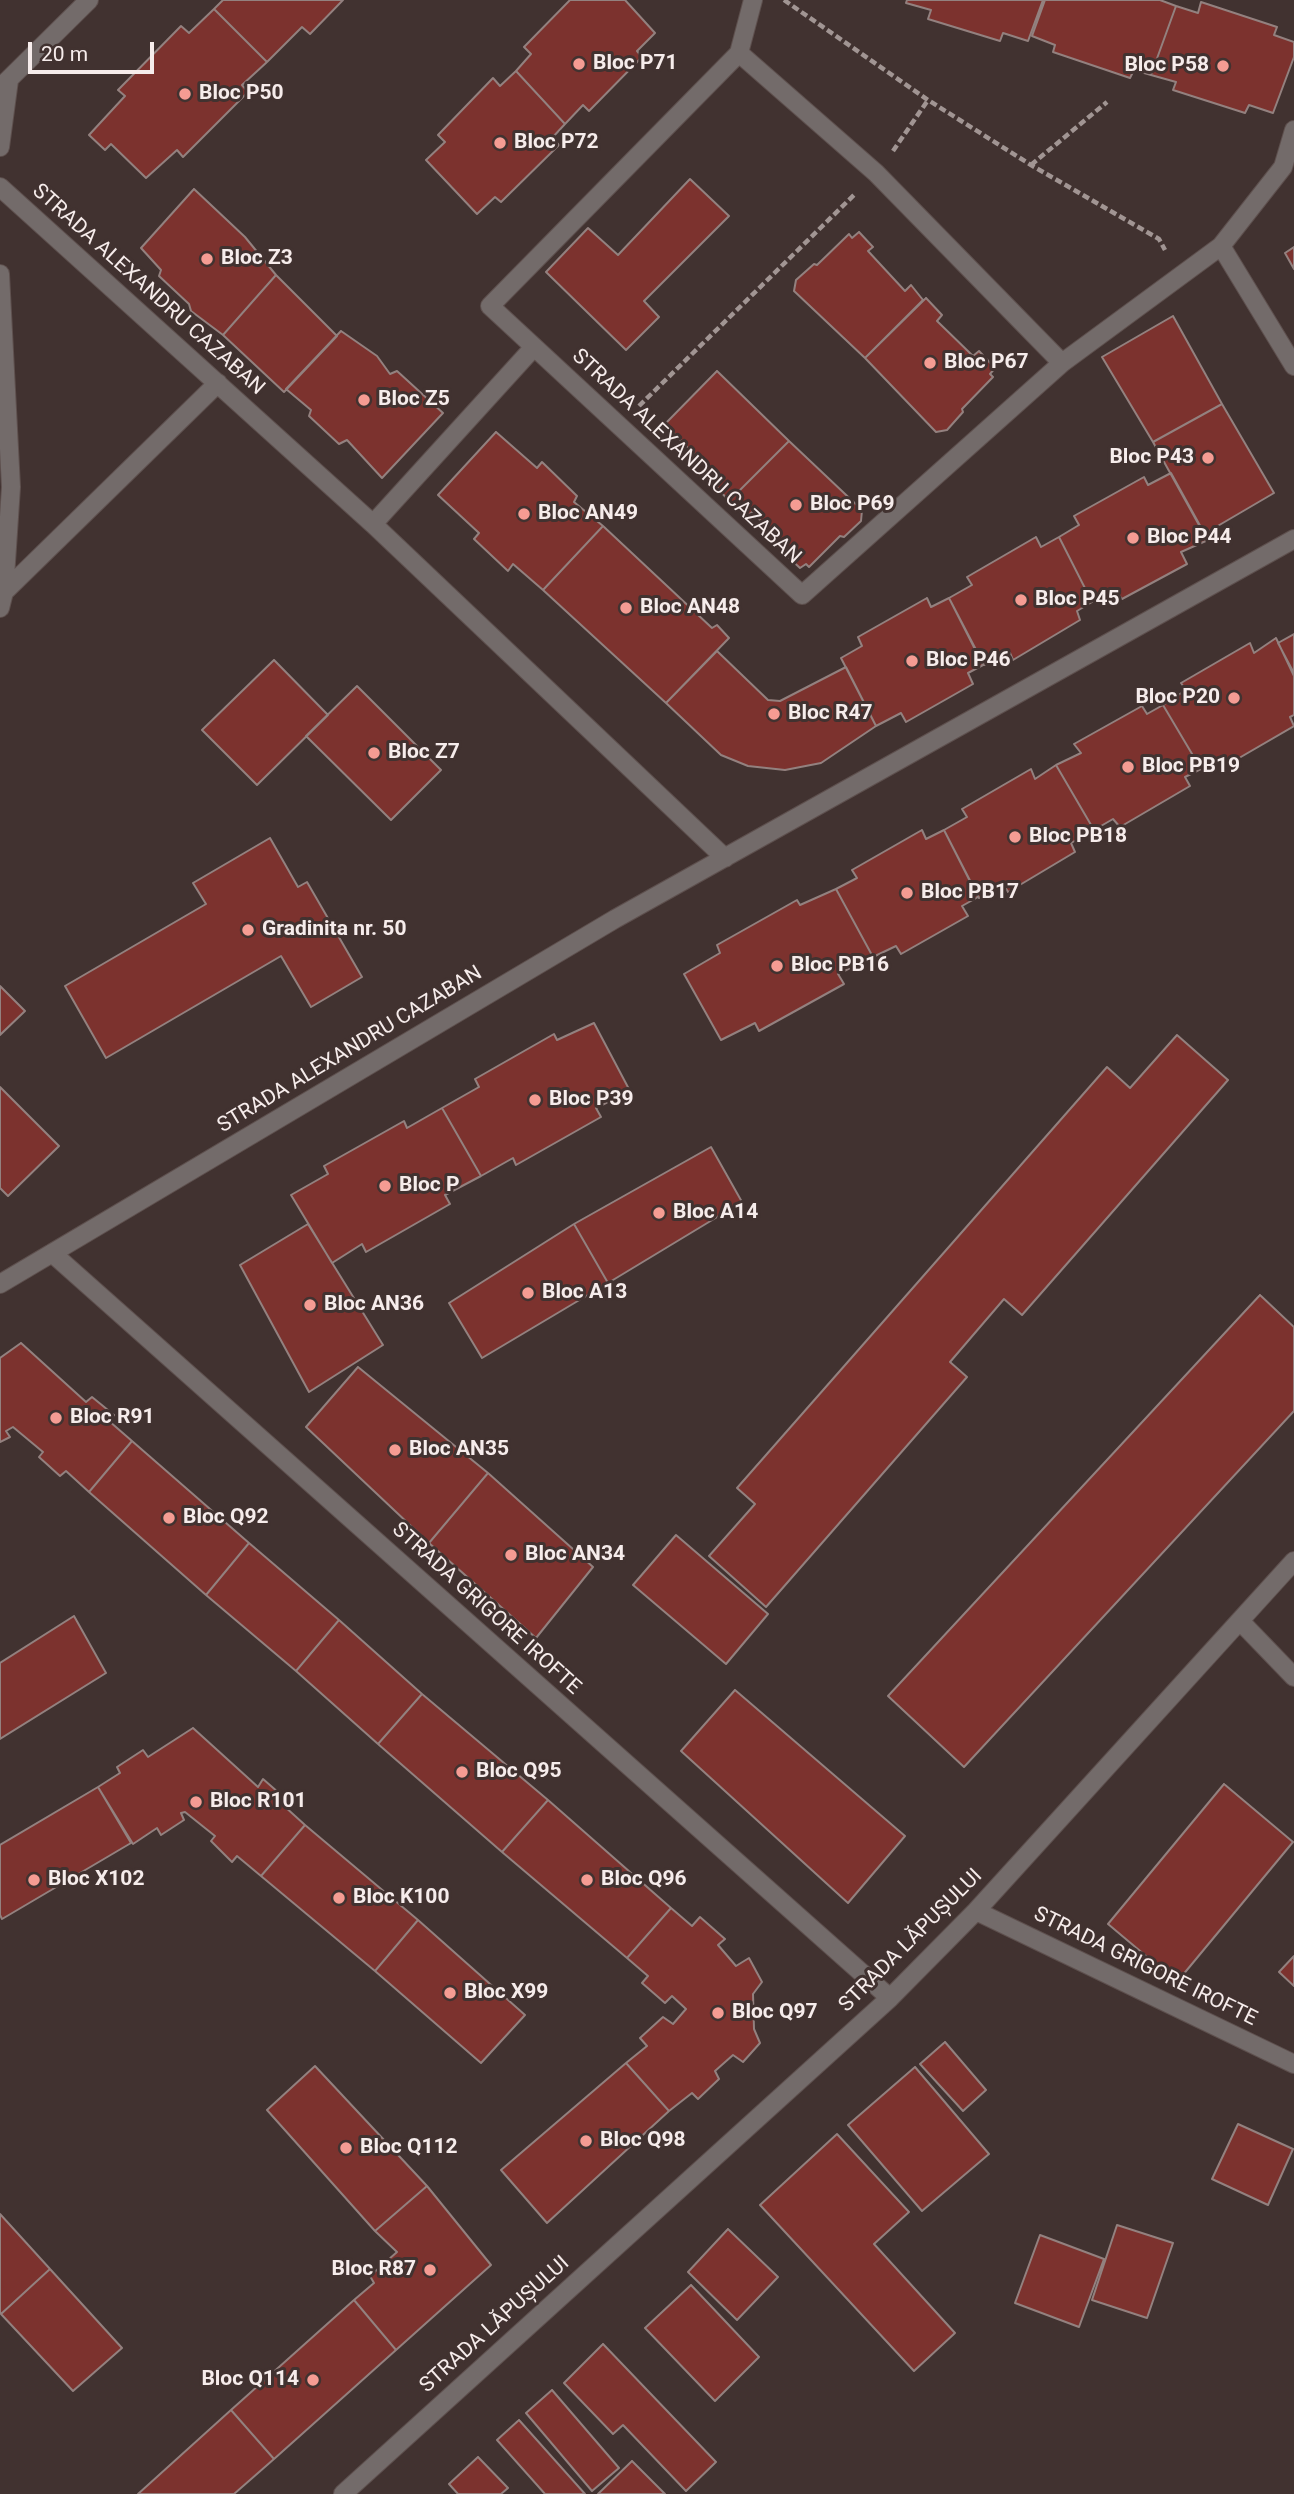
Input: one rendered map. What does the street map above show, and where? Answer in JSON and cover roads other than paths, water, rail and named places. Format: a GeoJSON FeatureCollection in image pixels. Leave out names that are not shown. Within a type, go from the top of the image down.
{"type":"FeatureCollection","features":[{"type":"Feature","properties":{"kind":"street"},"geometry":{"type":"LineString","coordinates":[[0,148],[4,84],[89,0]]}},
{"type":"Feature","properties":{"kind":"street","name":"STRADA ALEXANDRU CAZABAN"},"geometry":{"type":"LineString","coordinates":[[752,0],[738,53],[490,306],[802,595],[1062,363],[1221,246],[1283,167],[1294,130]]}},
{"type":"Feature","properties":{"kind":"street"},"geometry":{"type":"LineString","coordinates":[[738,53],[876,173],[1062,363]]}},
{"type":"Feature","properties":{"kind":"street","name":"STRADA ALEXANDRU CAZABAN"},"geometry":{"type":"LineString","coordinates":[[0,187],[373,524],[725,858]]}},
{"type":"Feature","properties":{"kind":"street"},"geometry":{"type":"LineString","coordinates":[[1221,246],[1294,366]]}},
{"type":"Feature","properties":{"kind":"street"},"geometry":{"type":"LineString","coordinates":[[0,274],[5,482],[2,600]]}},
{"type":"Feature","properties":{"kind":"street"},"geometry":{"type":"LineString","coordinates":[[373,524],[534,347]]}},
{"type":"Feature","properties":{"kind":"street"},"geometry":{"type":"LineString","coordinates":[[2,600],[218,383]]}},
{"type":"Feature","properties":{"kind":"street","name":"STRADA ALEXANDRU CAZABAN"},"geometry":{"type":"LineString","coordinates":[[0,1284],[615,919],[1294,540]]}},
{"type":"Feature","properties":{"kind":"street","name":"STRADA GRIGORE IROFTE"},"geometry":{"type":"LineString","coordinates":[[52,1254],[890,1998]]}},
{"type":"Feature","properties":{"kind":"street","name":"STRADA LĂPUȘULUI"},"geometry":{"type":"LineString","coordinates":[[344,2494],[890,1998],[976,1911],[1294,1561]]}},
{"type":"Feature","properties":{"kind":"street"},"geometry":{"type":"LineString","coordinates":[[1240,1621],[1294,1677]]}},
{"type":"Feature","properties":{"kind":"street","name":"STRADA GRIGORE IROFTE"},"geometry":{"type":"LineString","coordinates":[[976,1911],[1294,2064]]}},
{"type":"Feature","properties":{"kind":"place","name":"Bloc P71"},"geometry":{"type":"Point","coordinates":[579,64]}},
{"type":"Feature","properties":{"kind":"place","name":"Bloc P58"},"geometry":{"type":"Point","coordinates":[1223,66]}},
{"type":"Feature","properties":{"kind":"place","name":"Bloc P50"},"geometry":{"type":"Point","coordinates":[185,94]}},
{"type":"Feature","properties":{"kind":"place","name":"Bloc P72"},"geometry":{"type":"Point","coordinates":[500,143]}},
{"type":"Feature","properties":{"kind":"place","name":"Bloc Z3"},"geometry":{"type":"Point","coordinates":[207,259]}},
{"type":"Feature","properties":{"kind":"place","name":"Bloc P67"},"geometry":{"type":"Point","coordinates":[930,363]}},
{"type":"Feature","properties":{"kind":"place","name":"Bloc Z5"},"geometry":{"type":"Point","coordinates":[364,400]}},
{"type":"Feature","properties":{"kind":"place","name":"Bloc P43"},"geometry":{"type":"Point","coordinates":[1208,458]}},
{"type":"Feature","properties":{"kind":"place","name":"Bloc P69"},"geometry":{"type":"Point","coordinates":[796,505]}},
{"type":"Feature","properties":{"kind":"place","name":"Bloc AN49"},"geometry":{"type":"Point","coordinates":[524,514]}},
{"type":"Feature","properties":{"kind":"place","name":"Bloc P44"},"geometry":{"type":"Point","coordinates":[1133,538]}},
{"type":"Feature","properties":{"kind":"place","name":"Bloc P45"},"geometry":{"type":"Point","coordinates":[1021,600]}},
{"type":"Feature","properties":{"kind":"place","name":"Bloc AN48"},"geometry":{"type":"Point","coordinates":[626,608]}},
{"type":"Feature","properties":{"kind":"place","name":"Bloc P46"},"geometry":{"type":"Point","coordinates":[912,661]}},
{"type":"Feature","properties":{"kind":"place","name":"Bloc P20"},"geometry":{"type":"Point","coordinates":[1234,698]}},
{"type":"Feature","properties":{"kind":"place","name":"Bloc R47"},"geometry":{"type":"Point","coordinates":[774,714]}},
{"type":"Feature","properties":{"kind":"place","name":"Bloc Z7"},"geometry":{"type":"Point","coordinates":[374,753]}},
{"type":"Feature","properties":{"kind":"place","name":"Bloc PB19"},"geometry":{"type":"Point","coordinates":[1128,767]}},
{"type":"Feature","properties":{"kind":"place","name":"Bloc PB18"},"geometry":{"type":"Point","coordinates":[1015,837]}},
{"type":"Feature","properties":{"kind":"place","name":"Bloc PB17"},"geometry":{"type":"Point","coordinates":[907,893]}},
{"type":"Feature","properties":{"kind":"place","name":"Gradinita nr. 50"},"geometry":{"type":"Point","coordinates":[248,930]}},
{"type":"Feature","properties":{"kind":"place","name":"Bloc PB16"},"geometry":{"type":"Point","coordinates":[777,966]}},
{"type":"Feature","properties":{"kind":"place","name":"Bloc P39"},"geometry":{"type":"Point","coordinates":[535,1100]}},
{"type":"Feature","properties":{"kind":"place","name":"Bloc P"},"geometry":{"type":"Point","coordinates":[385,1186]}},
{"type":"Feature","properties":{"kind":"place","name":"Bloc A14"},"geometry":{"type":"Point","coordinates":[659,1213]}},
{"type":"Feature","properties":{"kind":"place","name":"Bloc A13"},"geometry":{"type":"Point","coordinates":[528,1293]}},
{"type":"Feature","properties":{"kind":"place","name":"Bloc AN36"},"geometry":{"type":"Point","coordinates":[310,1305]}},
{"type":"Feature","properties":{"kind":"place","name":"Bloc R91"},"geometry":{"type":"Point","coordinates":[56,1418]}},
{"type":"Feature","properties":{"kind":"place","name":"Bloc AN35"},"geometry":{"type":"Point","coordinates":[395,1450]}},
{"type":"Feature","properties":{"kind":"place","name":"Bloc Q92"},"geometry":{"type":"Point","coordinates":[169,1518]}},
{"type":"Feature","properties":{"kind":"place","name":"Bloc AN34"},"geometry":{"type":"Point","coordinates":[511,1555]}},
{"type":"Feature","properties":{"kind":"place","name":"Bloc Q95"},"geometry":{"type":"Point","coordinates":[462,1772]}},
{"type":"Feature","properties":{"kind":"place","name":"Bloc R101"},"geometry":{"type":"Point","coordinates":[196,1802]}},
{"type":"Feature","properties":{"kind":"place","name":"Bloc X102"},"geometry":{"type":"Point","coordinates":[34,1880]}},
{"type":"Feature","properties":{"kind":"place","name":"Bloc Q96"},"geometry":{"type":"Point","coordinates":[587,1880]}},
{"type":"Feature","properties":{"kind":"place","name":"Bloc K100"},"geometry":{"type":"Point","coordinates":[339,1898]}},
{"type":"Feature","properties":{"kind":"place","name":"Bloc X99"},"geometry":{"type":"Point","coordinates":[450,1993]}},
{"type":"Feature","properties":{"kind":"place","name":"Bloc Q97"},"geometry":{"type":"Point","coordinates":[718,2013]}},
{"type":"Feature","properties":{"kind":"place","name":"Bloc Q98"},"geometry":{"type":"Point","coordinates":[586,2141]}},
{"type":"Feature","properties":{"kind":"place","name":"Bloc Q112"},"geometry":{"type":"Point","coordinates":[346,2148]}},
{"type":"Feature","properties":{"kind":"place","name":"Bloc R87"},"geometry":{"type":"Point","coordinates":[430,2270]}},
{"type":"Feature","properties":{"kind":"place","name":"Bloc Q114"},"geometry":{"type":"Point","coordinates":[313,2380]}}]}
